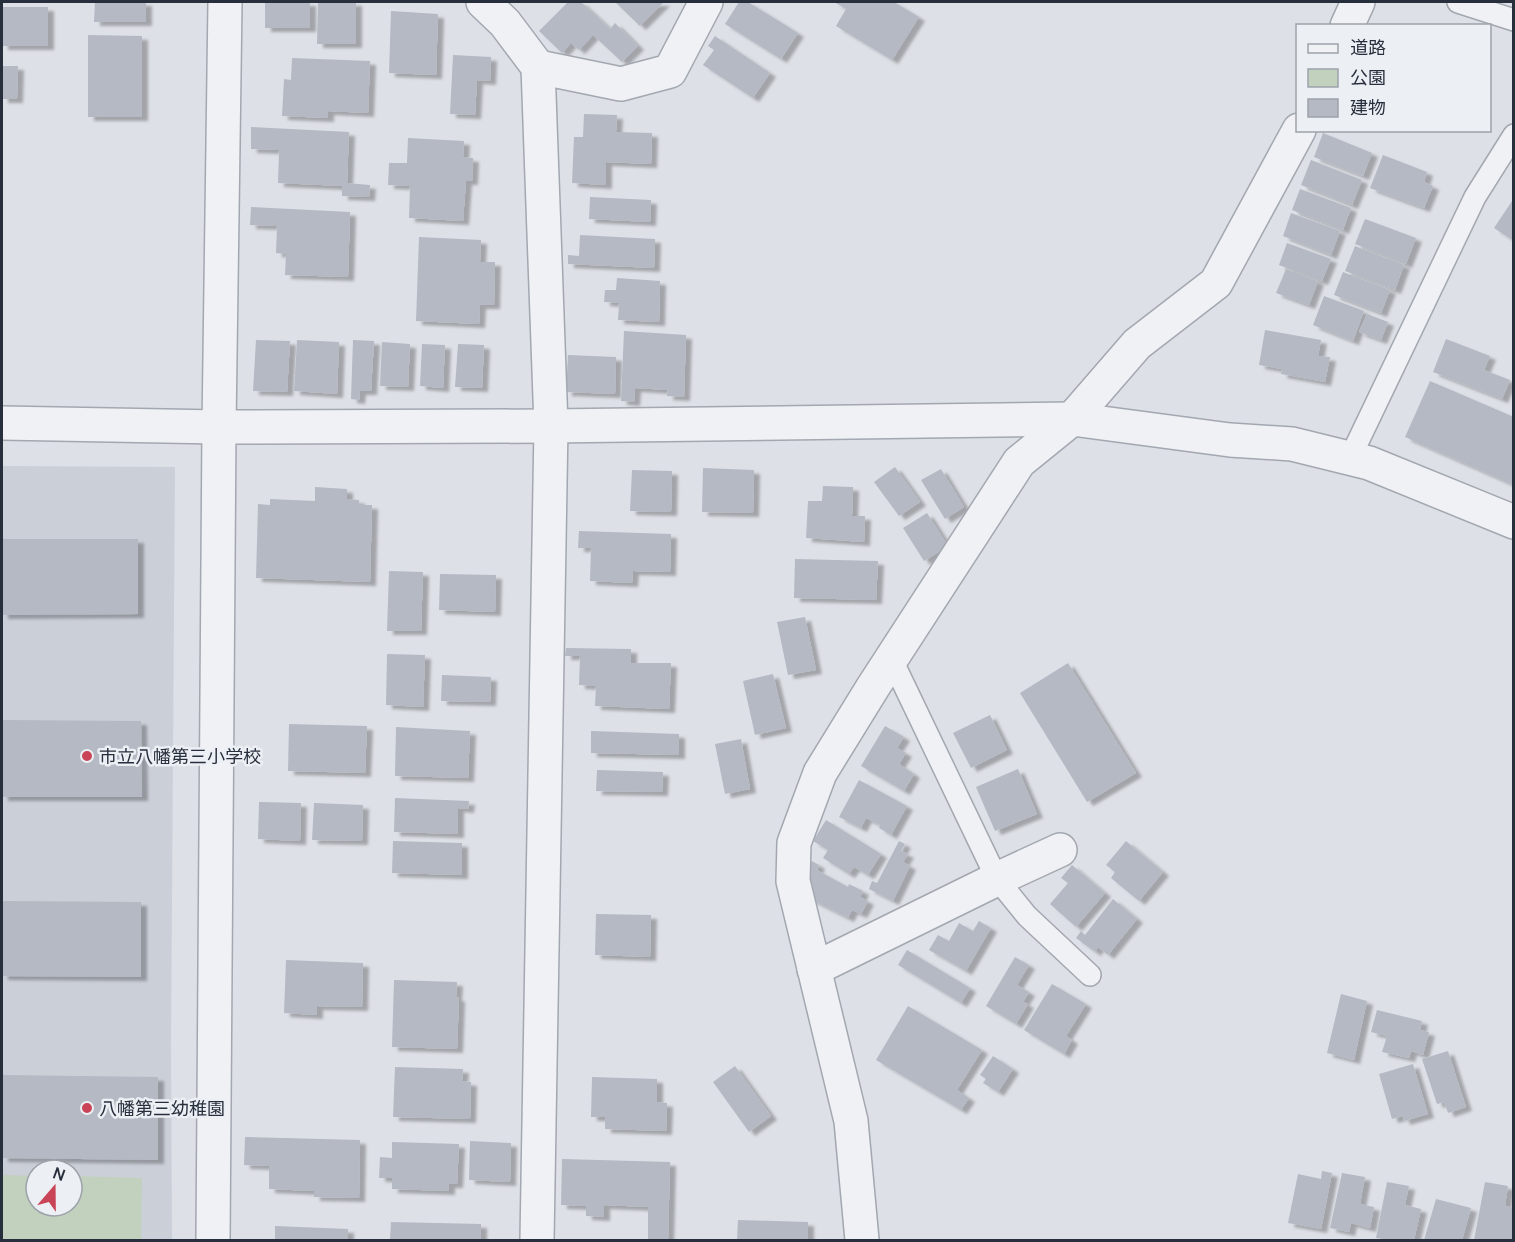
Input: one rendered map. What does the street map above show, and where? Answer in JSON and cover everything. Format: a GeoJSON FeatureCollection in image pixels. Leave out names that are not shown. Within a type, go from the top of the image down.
{"type":"FeatureCollection","features":[{"type":"Feature","properties":{"kind":"street"},"geometry":{"type":"LineString","coordinates":[[213,1240],[219,427],[225,2]]}},
{"type":"Feature","properties":{"kind":"street"},"geometry":{"type":"LineString","coordinates":[[483,2],[505,23],[538,67],[551,426],[537,1240]]}},
{"type":"Feature","properties":{"kind":"street"},"geometry":{"type":"LineString","coordinates":[[538,67],[621,84],[670,72],[706,2]]}},
{"type":"Feature","properties":{"kind":"street"},"geometry":{"type":"LineString","coordinates":[[1348,24],[1358,2]]}},
{"type":"Feature","properties":{"kind":"street"},"geometry":{"type":"LineString","coordinates":[[862,1240],[851,1121],[793,881],[794,843],[820,773],[891,658],[1019,462],[1072,419],[1137,344],[1216,283],[1298,132]]}},
{"type":"Feature","properties":{"kind":"street"},"geometry":{"type":"LineString","coordinates":[[2,423],[219,427],[551,426],[1072,419],[1230,440],[1292,444],[1369,463],[1514,522]]}},
{"type":"Feature","properties":{"kind":"street"},"geometry":{"type":"LineString","coordinates":[[814,969],[1060,850]]}},
{"type":"Feature","properties":{"kind":"lane"},"geometry":{"type":"LineString","coordinates":[[1458,2],[1514,20]]}},
{"type":"Feature","properties":{"kind":"lane"},"geometry":{"type":"LineString","coordinates":[[1350,458],[1475,197],[1514,135]]}},
{"type":"Feature","properties":{"kind":"lane"},"geometry":{"type":"LineString","coordinates":[[891,658],[997,879],[1027,916],[1090,975]]}},
{"type":"Feature","properties":{"kind":"shaded area","name":"市立八幡第三小学校"},"geometry":{"type":"Polygon","coordinates":[[[2,466],[175,467],[172,1240],[2,1240],[2,466]]]}},
{"type":"Feature","properties":{"kind":"green space"},"geometry":{"type":"Polygon","coordinates":[[[2,1175],[24,1176],[24,1218],[84,1218],[84,1176],[142,1178],[141,1240],[2,1240],[2,1175]]]}},
{"type":"Feature","properties":{"kind":"building"},"geometry":{"type":"Polygon","coordinates":[[[95,2],[146,2],[146,22],[94,22],[95,2]]]}},
{"type":"Feature","properties":{"kind":"building"},"geometry":{"type":"Polygon","coordinates":[[[265,2],[310,2],[310,28],[265,28],[265,2]]]}},
{"type":"Feature","properties":{"kind":"building"},"geometry":{"type":"Polygon","coordinates":[[[318,2],[356,2],[356,44],[317,44],[318,2]]]}},
{"type":"Feature","properties":{"kind":"building"},"geometry":{"type":"Polygon","coordinates":[[[568,2],[581,2],[610,29],[615,23],[638,46],[622,62],[593,35],[579,50],[571,43],[562,53],[539,31],[568,2]]]}},
{"type":"Feature","properties":{"kind":"building"},"geometry":{"type":"Polygon","coordinates":[[[615,2],[664,2],[640,26],[615,2]]]}},
{"type":"Feature","properties":{"kind":"building"},"geometry":{"type":"Polygon","coordinates":[[[739,2],[748,2],[798,33],[781,59],[725,24],[739,2]]]}},
{"type":"Feature","properties":{"kind":"building"},"geometry":{"type":"Polygon","coordinates":[[[834,2],[894,2],[919,17],[892,60],[836,26],[846,9],[834,2]]]}},
{"type":"Feature","properties":{"kind":"building"},"geometry":{"type":"Polygon","coordinates":[[[2,7],[48,7],[48,46],[2,46],[2,7]]]}},
{"type":"Feature","properties":{"kind":"building"},"geometry":{"type":"Polygon","coordinates":[[[391,11],[438,14],[436,75],[389,73],[391,11]]]}},
{"type":"Feature","properties":{"kind":"building"},"geometry":{"type":"Polygon","coordinates":[[[88,35],[142,36],[142,117],[88,117],[88,35]]]}},
{"type":"Feature","properties":{"kind":"building"},"geometry":{"type":"Polygon","coordinates":[[[715,36],[770,73],[753,98],[703,65],[714,50],[708,46],[715,36]]]}},
{"type":"Feature","properties":{"kind":"building"},"geometry":{"type":"Polygon","coordinates":[[[453,55],[491,57],[490,81],[477,80],[475,115],[450,114],[453,55]]]}},
{"type":"Feature","properties":{"kind":"building"},"geometry":{"type":"Polygon","coordinates":[[[292,58],[370,61],[368,113],[328,111],[328,118],[282,116],[284,79],[291,80],[292,58]]]}},
{"type":"Feature","properties":{"kind":"building"},"geometry":{"type":"Polygon","coordinates":[[[2,66],[18,66],[17,99],[2,99],[2,66]]]}},
{"type":"Feature","properties":{"kind":"building"},"geometry":{"type":"Polygon","coordinates":[[[584,114],[617,115],[616,132],[652,133],[651,164],[606,162],[606,185],[572,183],[574,137],[583,137],[584,114]]]}},
{"type":"Feature","properties":{"kind":"building"},"geometry":{"type":"Polygon","coordinates":[[[251,127],[349,132],[347,183],[370,185],[369,197],[342,196],[342,186],[278,183],[279,150],[251,149],[251,127]]]}},
{"type":"Feature","properties":{"kind":"building"},"geometry":{"type":"Polygon","coordinates":[[[1323,133],[1372,153],[1363,176],[1314,157],[1323,133]]]}},
{"type":"Feature","properties":{"kind":"building"},"geometry":{"type":"Polygon","coordinates":[[[408,138],[464,141],[463,157],[473,158],[472,181],[466,181],[463,221],[409,218],[410,186],[388,185],[389,163],[407,163],[408,138]]]}},
{"type":"Feature","properties":{"kind":"building"},"geometry":{"type":"Polygon","coordinates":[[[1383,155],[1427,172],[1424,182],[1433,186],[1424,208],[1370,188],[1383,155]]]}},
{"type":"Feature","properties":{"kind":"building"},"geometry":{"type":"Polygon","coordinates":[[[1311,160],[1362,180],[1352,205],[1301,185],[1311,160]]]}},
{"type":"Feature","properties":{"kind":"building"},"geometry":{"type":"Polygon","coordinates":[[[1300,189],[1351,208],[1343,230],[1292,210],[1300,189]]]}},
{"type":"Feature","properties":{"kind":"building"},"geometry":{"type":"Polygon","coordinates":[[[590,197],[651,200],[650,222],[589,219],[590,197]]]}},
{"type":"Feature","properties":{"kind":"building"},"geometry":{"type":"Polygon","coordinates":[[[1514,198],[1514,241],[1494,228],[1514,198]]]}},
{"type":"Feature","properties":{"kind":"building"},"geometry":{"type":"Polygon","coordinates":[[[251,207],[350,212],[348,277],[285,275],[286,254],[276,253],[277,226],[250,225],[251,207]]]}},
{"type":"Feature","properties":{"kind":"building"},"geometry":{"type":"Polygon","coordinates":[[[1291,213],[1340,231],[1331,255],[1283,236],[1291,213]]]}},
{"type":"Feature","properties":{"kind":"building"},"geometry":{"type":"Polygon","coordinates":[[[1365,219],[1416,238],[1406,264],[1355,244],[1365,219]]]}},
{"type":"Feature","properties":{"kind":"building"},"geometry":{"type":"Polygon","coordinates":[[[580,235],[655,239],[654,268],[568,264],[568,255],[579,256],[580,235]]]}},
{"type":"Feature","properties":{"kind":"building"},"geometry":{"type":"Polygon","coordinates":[[[419,237],[481,240],[480,262],[495,262],[494,305],[480,305],[479,324],[416,321],[419,237]]]}},
{"type":"Feature","properties":{"kind":"building"},"geometry":{"type":"Polygon","coordinates":[[[1287,243],[1331,259],[1322,281],[1279,265],[1287,243]]]}},
{"type":"Feature","properties":{"kind":"building"},"geometry":{"type":"Polygon","coordinates":[[[1355,246],[1404,265],[1395,290],[1345,271],[1355,246]]]}},
{"type":"Feature","properties":{"kind":"building"},"geometry":{"type":"Polygon","coordinates":[[[1286,269],[1318,281],[1309,305],[1276,293],[1286,269]]]}},
{"type":"Feature","properties":{"kind":"building"},"geometry":{"type":"Polygon","coordinates":[[[1343,272],[1390,290],[1381,313],[1334,295],[1343,272]]]}},
{"type":"Feature","properties":{"kind":"building"},"geometry":{"type":"Polygon","coordinates":[[[617,278],[660,281],[659,322],[618,320],[619,303],[604,302],[605,290],[616,290],[617,278]]]}},
{"type":"Feature","properties":{"kind":"building"},"geometry":{"type":"Polygon","coordinates":[[[1324,296],[1364,311],[1353,341],[1313,325],[1324,296]]]}},
{"type":"Feature","properties":{"kind":"building"},"geometry":{"type":"Polygon","coordinates":[[[1367,314],[1388,322],[1381,340],[1359,332],[1367,314]]]}},
{"type":"Feature","properties":{"kind":"building"},"geometry":{"type":"Polygon","coordinates":[[[1265,330],[1321,340],[1318,356],[1330,357],[1325,382],[1281,374],[1282,369],[1259,365],[1265,330]]]}},
{"type":"Feature","properties":{"kind":"building"},"geometry":{"type":"Polygon","coordinates":[[[624,331],[686,335],[684,397],[667,396],[668,390],[635,388],[634,402],[621,401],[624,331]]]}},
{"type":"Feature","properties":{"kind":"building"},"geometry":{"type":"Polygon","coordinates":[[[1446,339],[1490,356],[1484,370],[1510,380],[1502,399],[1433,372],[1446,339]]]}},
{"type":"Feature","properties":{"kind":"building"},"geometry":{"type":"Polygon","coordinates":[[[256,340],[290,341],[287,392],[253,391],[256,340]]]}},
{"type":"Feature","properties":{"kind":"building"},"geometry":{"type":"Polygon","coordinates":[[[297,340],[339,342],[337,394],[294,391],[297,340]]]}},
{"type":"Feature","properties":{"kind":"building"},"geometry":{"type":"Polygon","coordinates":[[[353,340],[374,341],[371,391],[360,391],[359,400],[351,399],[353,340]]]}},
{"type":"Feature","properties":{"kind":"building"},"geometry":{"type":"Polygon","coordinates":[[[382,342],[410,344],[408,387],[380,386],[382,342]]]}},
{"type":"Feature","properties":{"kind":"building"},"geometry":{"type":"Polygon","coordinates":[[[422,344],[445,345],[443,388],[420,386],[422,344]]]}},
{"type":"Feature","properties":{"kind":"building"},"geometry":{"type":"Polygon","coordinates":[[[458,344],[484,345],[482,388],[455,387],[458,344]]]}},
{"type":"Feature","properties":{"kind":"building"},"geometry":{"type":"Polygon","coordinates":[[[568,355],[616,357],[615,394],[566,392],[568,355]]]}},
{"type":"Feature","properties":{"kind":"building"},"geometry":{"type":"Polygon","coordinates":[[[1430,381],[1514,417],[1514,485],[1405,437],[1430,381]]]}},
{"type":"Feature","properties":{"kind":"building"},"geometry":{"type":"Polygon","coordinates":[[[895,467],[920,502],[899,516],[874,482],[895,467]]]}},
{"type":"Feature","properties":{"kind":"building"},"geometry":{"type":"Polygon","coordinates":[[[703,468],[754,470],[753,513],[702,512],[703,468]]]}},
{"type":"Feature","properties":{"kind":"building"},"geometry":{"type":"Polygon","coordinates":[[[941,469],[964,507],[945,519],[921,480],[941,469]]]}},
{"type":"Feature","properties":{"kind":"building"},"geometry":{"type":"Polygon","coordinates":[[[632,470],[672,471],[671,512],[630,511],[632,470]]]}},
{"type":"Feature","properties":{"kind":"building"},"geometry":{"type":"Polygon","coordinates":[[[823,486],[853,487],[852,516],[865,516],[864,542],[806,538],[808,501],[822,501],[823,486]]]}},
{"type":"Feature","properties":{"kind":"building"},"geometry":{"type":"Polygon","coordinates":[[[315,487],[347,489],[347,499],[359,500],[359,505],[372,505],[370,582],[256,578],[258,504],[270,505],[270,499],[315,501],[315,487]]]}},
{"type":"Feature","properties":{"kind":"building"},"geometry":{"type":"Polygon","coordinates":[[[927,513],[948,546],[924,561],[903,528],[927,513]]]}},
{"type":"Feature","properties":{"kind":"building"},"geometry":{"type":"Polygon","coordinates":[[[579,531],[671,534],[670,572],[633,571],[632,583],[590,581],[591,548],[578,548],[579,531]]]}},
{"type":"Feature","properties":{"kind":"building"},"geometry":{"type":"Polygon","coordinates":[[[2,539],[138,539],[138,614],[2,615],[2,539]]]}},
{"type":"Feature","properties":{"kind":"building"},"geometry":{"type":"Polygon","coordinates":[[[795,559],[878,561],[876,600],[794,598],[795,559]]]}},
{"type":"Feature","properties":{"kind":"building"},"geometry":{"type":"Polygon","coordinates":[[[389,571],[423,572],[421,631],[387,631],[389,571]]]}},
{"type":"Feature","properties":{"kind":"building"},"geometry":{"type":"Polygon","coordinates":[[[440,574],[496,575],[495,612],[439,610],[440,574]]]}},
{"type":"Feature","properties":{"kind":"building"},"geometry":{"type":"Polygon","coordinates":[[[805,617],[816,670],[788,675],[777,622],[805,617]]]}},
{"type":"Feature","properties":{"kind":"building"},"geometry":{"type":"Polygon","coordinates":[[[566,648],[631,649],[631,663],[671,663],[669,709],[595,706],[596,686],[579,685],[580,656],[565,656],[566,648]]]}},
{"type":"Feature","properties":{"kind":"building"},"geometry":{"type":"Polygon","coordinates":[[[387,654],[425,655],[423,707],[386,705],[387,654]]]}},
{"type":"Feature","properties":{"kind":"building"},"geometry":{"type":"Polygon","coordinates":[[[1068,663],[1136,773],[1087,802],[1020,693],[1068,663]]]}},
{"type":"Feature","properties":{"kind":"building"},"geometry":{"type":"Polygon","coordinates":[[[773,674],[786,728],[755,735],[743,681],[773,674]]]}},
{"type":"Feature","properties":{"kind":"building"},"geometry":{"type":"Polygon","coordinates":[[[442,675],[491,677],[490,702],[441,701],[442,675]]]}},
{"type":"Feature","properties":{"kind":"building"},"geometry":{"type":"Polygon","coordinates":[[[990,715],[1007,750],[971,768],[953,733],[990,715]]]}},
{"type":"Feature","properties":{"kind":"building"},"geometry":{"type":"Polygon","coordinates":[[[2,720],[141,721],[142,797],[2,797],[2,720]]]}},
{"type":"Feature","properties":{"kind":"building"},"geometry":{"type":"Polygon","coordinates":[[[289,724],[367,726],[365,773],[288,771],[289,724]]]}},
{"type":"Feature","properties":{"kind":"building"},"geometry":{"type":"Polygon","coordinates":[[[885,726],[904,737],[897,748],[906,753],[899,764],[914,774],[904,791],[861,766],[885,726]]]}},
{"type":"Feature","properties":{"kind":"building"},"geometry":{"type":"Polygon","coordinates":[[[396,727],[470,731],[468,778],[395,776],[396,727]]]}},
{"type":"Feature","properties":{"kind":"building"},"geometry":{"type":"Polygon","coordinates":[[[591,731],[679,734],[679,755],[591,753],[591,731]]]}},
{"type":"Feature","properties":{"kind":"building"},"geometry":{"type":"Polygon","coordinates":[[[741,739],[750,789],[725,794],[715,744],[741,739]]]}},
{"type":"Feature","properties":{"kind":"building"},"geometry":{"type":"Polygon","coordinates":[[[1018,769],[1037,814],[995,831],[976,787],[1018,769]]]}},
{"type":"Feature","properties":{"kind":"building"},"geometry":{"type":"Polygon","coordinates":[[[597,770],[663,772],[662,792],[596,791],[597,770]]]}},
{"type":"Feature","properties":{"kind":"building"},"geometry":{"type":"Polygon","coordinates":[[[859,780],[907,806],[891,835],[879,828],[880,825],[866,818],[861,828],[839,817],[859,780]]]}},
{"type":"Feature","properties":{"kind":"building"},"geometry":{"type":"Polygon","coordinates":[[[395,798],[469,801],[468,809],[458,808],[458,834],[394,832],[395,798]]]}},
{"type":"Feature","properties":{"kind":"building"},"geometry":{"type":"Polygon","coordinates":[[[259,802],[301,803],[300,841],[258,839],[259,802]]]}},
{"type":"Feature","properties":{"kind":"building"},"geometry":{"type":"Polygon","coordinates":[[[314,803],[363,805],[362,841],[312,840],[314,803]]]}},
{"type":"Feature","properties":{"kind":"building"},"geometry":{"type":"Polygon","coordinates":[[[826,820],[881,854],[868,875],[854,867],[849,874],[823,858],[828,850],[813,841],[826,820]]]}},
{"type":"Feature","properties":{"kind":"building"},"geometry":{"type":"Polygon","coordinates":[[[393,841],[462,843],[462,875],[392,873],[393,841]]]}},
{"type":"Feature","properties":{"kind":"building"},"geometry":{"type":"Polygon","coordinates":[[[899,841],[905,844],[901,851],[908,854],[903,862],[910,866],[893,901],[869,889],[872,881],[877,883],[899,841]]]}},
{"type":"Feature","properties":{"kind":"building"},"geometry":{"type":"Polygon","coordinates":[[[1126,841],[1163,872],[1139,901],[1111,878],[1115,872],[1106,865],[1126,841]]]}},
{"type":"Feature","properties":{"kind":"building"},"geometry":{"type":"Polygon","coordinates":[[[812,861],[819,865],[817,870],[848,887],[849,884],[863,891],[860,897],[868,901],[861,914],[852,910],[848,918],[806,897],[813,885],[803,879],[812,861]]]}},
{"type":"Feature","properties":{"kind":"building"},"geometry":{"type":"Polygon","coordinates":[[[1072,865],[1105,893],[1076,927],[1050,904],[1068,883],[1061,878],[1072,865]]]}},
{"type":"Feature","properties":{"kind":"building"},"geometry":{"type":"Polygon","coordinates":[[[1113,899],[1137,919],[1108,955],[1098,947],[1095,952],[1076,938],[1081,931],[1085,935],[1113,899]]]}},
{"type":"Feature","properties":{"kind":"building"},"geometry":{"type":"Polygon","coordinates":[[[2,901],[141,902],[141,977],[2,976],[2,901]]]}},
{"type":"Feature","properties":{"kind":"building"},"geometry":{"type":"Polygon","coordinates":[[[596,914],[651,915],[650,957],[595,955],[596,914]]]}},
{"type":"Feature","properties":{"kind":"building"},"geometry":{"type":"Polygon","coordinates":[[[979,921],[991,928],[966,971],[929,950],[938,935],[949,941],[959,923],[973,931],[979,921]]]}},
{"type":"Feature","properties":{"kind":"building"},"geometry":{"type":"Polygon","coordinates":[[[907,950],[970,988],[961,1003],[898,965],[907,950]]]}},
{"type":"Feature","properties":{"kind":"building"},"geometry":{"type":"Polygon","coordinates":[[[1015,957],[1029,965],[1017,985],[1029,992],[1023,1002],[1028,1004],[1016,1024],[986,1006],[1015,957]]]}},
{"type":"Feature","properties":{"kind":"building"},"geometry":{"type":"Polygon","coordinates":[[[286,960],[363,963],[362,1007],[317,1006],[317,1015],[284,1013],[286,960]]]}},
{"type":"Feature","properties":{"kind":"building"},"geometry":{"type":"Polygon","coordinates":[[[394,980],[457,982],[456,997],[459,998],[457,1049],[392,1047],[394,980]]]}},
{"type":"Feature","properties":{"kind":"building"},"geometry":{"type":"Polygon","coordinates":[[[1052,984],[1086,1004],[1066,1036],[1072,1040],[1064,1054],[1024,1030],[1052,984]]]}},
{"type":"Feature","properties":{"kind":"building"},"geometry":{"type":"Polygon","coordinates":[[[1341,994],[1367,1001],[1354,1060],[1327,1053],[1341,994]]]}},
{"type":"Feature","properties":{"kind":"building"},"geometry":{"type":"Polygon","coordinates":[[[908,1006],[982,1050],[957,1090],[969,1098],[961,1110],[876,1060],[908,1006]]]}},
{"type":"Feature","properties":{"kind":"building"},"geometry":{"type":"Polygon","coordinates":[[[1377,1010],[1422,1021],[1420,1030],[1429,1032],[1423,1055],[1411,1051],[1409,1058],[1382,1052],[1387,1036],[1371,1032],[1377,1010]]]}},
{"type":"Feature","properties":{"kind":"building"},"geometry":{"type":"Polygon","coordinates":[[[1448,1051],[1466,1107],[1448,1113],[1444,1102],[1437,1104],[1422,1059],[1448,1051]]]}},
{"type":"Feature","properties":{"kind":"building"},"geometry":{"type":"Polygon","coordinates":[[[993,1056],[1013,1069],[998,1092],[983,1083],[986,1079],[980,1075],[993,1056]]]}},
{"type":"Feature","properties":{"kind":"building"},"geometry":{"type":"Polygon","coordinates":[[[1413,1064],[1428,1114],[1404,1121],[1403,1116],[1392,1119],[1379,1074],[1413,1064]]]}},
{"type":"Feature","properties":{"kind":"building"},"geometry":{"type":"Polygon","coordinates":[[[735,1066],[771,1116],[749,1132],[713,1082],[735,1066]]]}},
{"type":"Feature","properties":{"kind":"building"},"geometry":{"type":"Polygon","coordinates":[[[395,1067],[463,1069],[462,1081],[471,1082],[470,1119],[393,1117],[395,1067]]]}},
{"type":"Feature","properties":{"kind":"building"},"geometry":{"type":"Polygon","coordinates":[[[2,1075],[158,1077],[158,1160],[2,1158],[2,1075]]]}},
{"type":"Feature","properties":{"kind":"building"},"geometry":{"type":"Polygon","coordinates":[[[592,1077],[657,1079],[657,1102],[667,1103],[666,1131],[605,1129],[605,1117],[591,1117],[592,1077]]]}},
{"type":"Feature","properties":{"kind":"building"},"geometry":{"type":"Polygon","coordinates":[[[245,1137],[360,1140],[359,1198],[314,1197],[314,1191],[269,1189],[269,1166],[244,1165],[245,1137]]]}},
{"type":"Feature","properties":{"kind":"building"},"geometry":{"type":"Polygon","coordinates":[[[470,1141],[511,1143],[510,1182],[469,1180],[470,1141]]]}},
{"type":"Feature","properties":{"kind":"building"},"geometry":{"type":"Polygon","coordinates":[[[392,1142],[459,1144],[457,1184],[449,1184],[449,1191],[392,1189],[392,1178],[379,1178],[380,1157],[392,1158],[392,1142]]]}},
{"type":"Feature","properties":{"kind":"building"},"geometry":{"type":"Polygon","coordinates":[[[562,1159],[670,1162],[668,1240],[648,1240],[648,1207],[604,1205],[604,1217],[586,1216],[586,1206],[561,1205],[562,1159]]]}},
{"type":"Feature","properties":{"kind":"building"},"geometry":{"type":"Polygon","coordinates":[[[1322,1171],[1332,1173],[1321,1229],[1288,1223],[1298,1174],[1321,1179],[1322,1171]]]}},
{"type":"Feature","properties":{"kind":"building"},"geometry":{"type":"Polygon","coordinates":[[[1342,1173],[1365,1177],[1360,1204],[1374,1207],[1370,1228],[1351,1223],[1349,1232],[1330,1228],[1342,1173]]]}},
{"type":"Feature","properties":{"kind":"building"},"geometry":{"type":"Polygon","coordinates":[[[1387,1182],[1409,1186],[1405,1205],[1421,1209],[1414,1240],[1376,1238],[1387,1182]]]}},
{"type":"Feature","properties":{"kind":"building"},"geometry":{"type":"Polygon","coordinates":[[[1485,1182],[1508,1186],[1505,1206],[1514,1208],[1513,1240],[1474,1240],[1485,1182]]]}},
{"type":"Feature","properties":{"kind":"building"},"geometry":{"type":"Polygon","coordinates":[[[1436,1199],[1471,1208],[1462,1240],[1424,1240],[1436,1199]]]}},
{"type":"Feature","properties":{"kind":"building"},"geometry":{"type":"Polygon","coordinates":[[[738,1220],[808,1222],[808,1240],[737,1240],[738,1220]]]}},
{"type":"Feature","properties":{"kind":"building"},"geometry":{"type":"Polygon","coordinates":[[[391,1222],[481,1224],[481,1240],[390,1240],[391,1222]]]}},
{"type":"Feature","properties":{"kind":"building"},"geometry":{"type":"Polygon","coordinates":[[[275,1226],[348,1229],[348,1240],[275,1240],[275,1226]]]}},
{"type":"Feature","properties":{"kind":"place","name":"市立八幡第三小学校"},"geometry":{"type":"Point","coordinates":[87,756]}},
{"type":"Feature","properties":{"kind":"place","name":"八幡第三幼稚園"},"geometry":{"type":"Point","coordinates":[87,1108]}}]}
